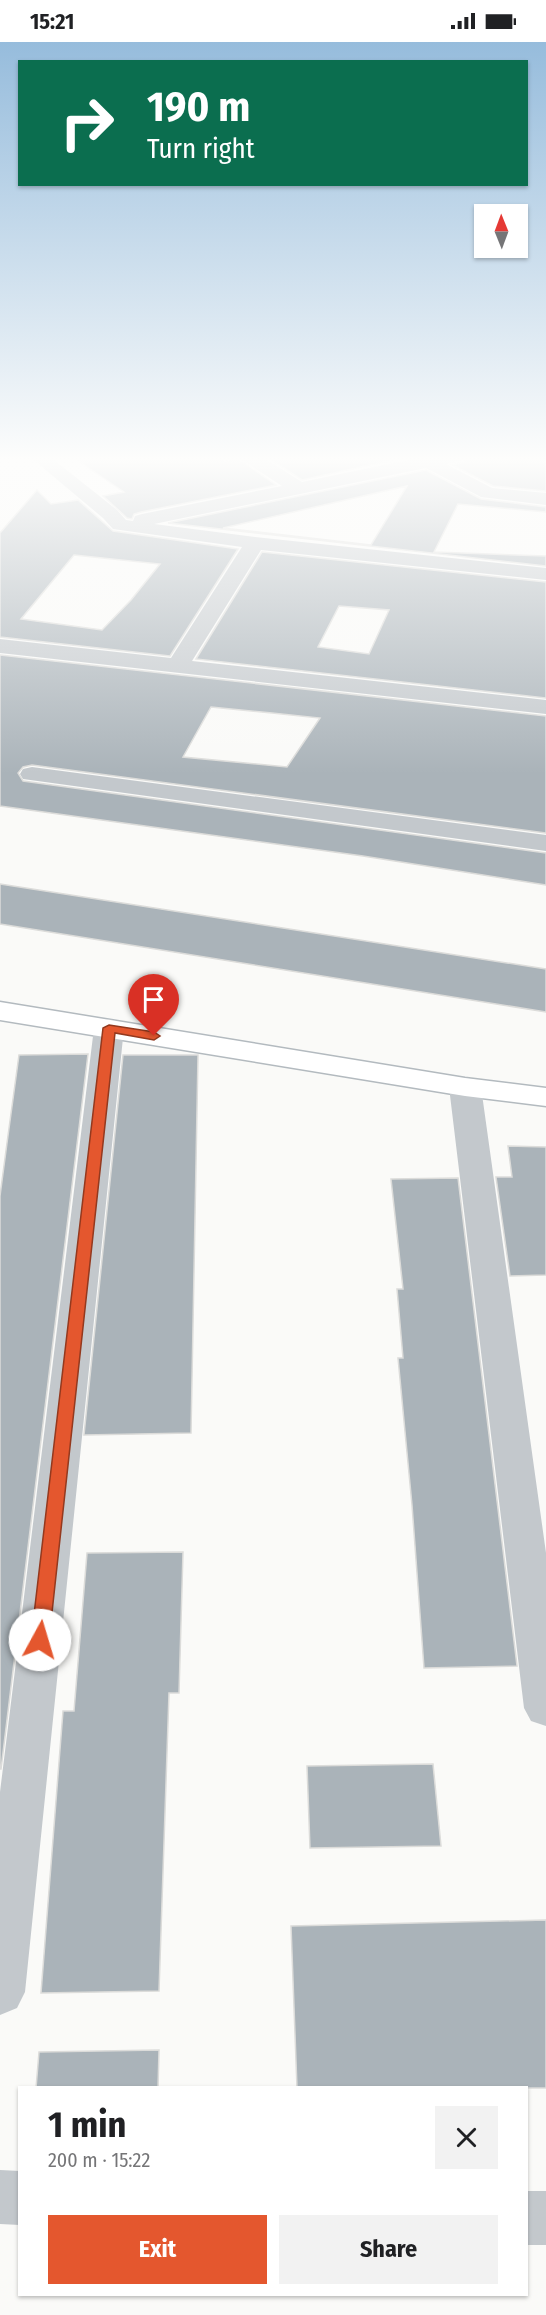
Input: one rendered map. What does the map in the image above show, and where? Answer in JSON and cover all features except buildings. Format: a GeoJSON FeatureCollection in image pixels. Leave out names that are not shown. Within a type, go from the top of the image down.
{"type":"FeatureCollection","features":[{"type":"Feature","properties":{"kind":"street"},"geometry":{"type":"LineString","coordinates":[[177,667],[243,562]]}},
{"type":"Feature","properties":{"kind":"street"},"geometry":{"type":"LineString","coordinates":[[434,562],[546,574]]}},
{"type":"Feature","properties":{"kind":"street"},"geometry":{"type":"LineString","coordinates":[[0,646],[546,707]]}},
{"type":"Feature","properties":{"kind":"street"},"geometry":{"type":"LineString","coordinates":[[32,774],[546,843]]}},
{"type":"Feature","properties":{"kind":"street"},"geometry":{"type":"LineString","coordinates":[[0,1011],[465,1087],[546,1097]]}},
{"type":"Feature","properties":{"kind":"street"},"geometry":{"type":"LineString","coordinates":[[0,1992],[109,1028]]}},
{"type":"Feature","properties":{"kind":"street"},"geometry":{"type":"LineString","coordinates":[[465,1087],[546,1708]]}},
{"type":"Feature","properties":{"kind":"street"},"geometry":{"type":"LineString","coordinates":[[0,2197],[18,2198]]}},
{"type":"Feature","properties":{"kind":"street"},"geometry":{"type":"LineString","coordinates":[[528,2218],[546,2218]]}},
{"type":"Feature","properties":{"kind":"route"},"geometry":{"type":"LineString","coordinates":[[40,1640],[109,1028],[154,1036]]}}]}
